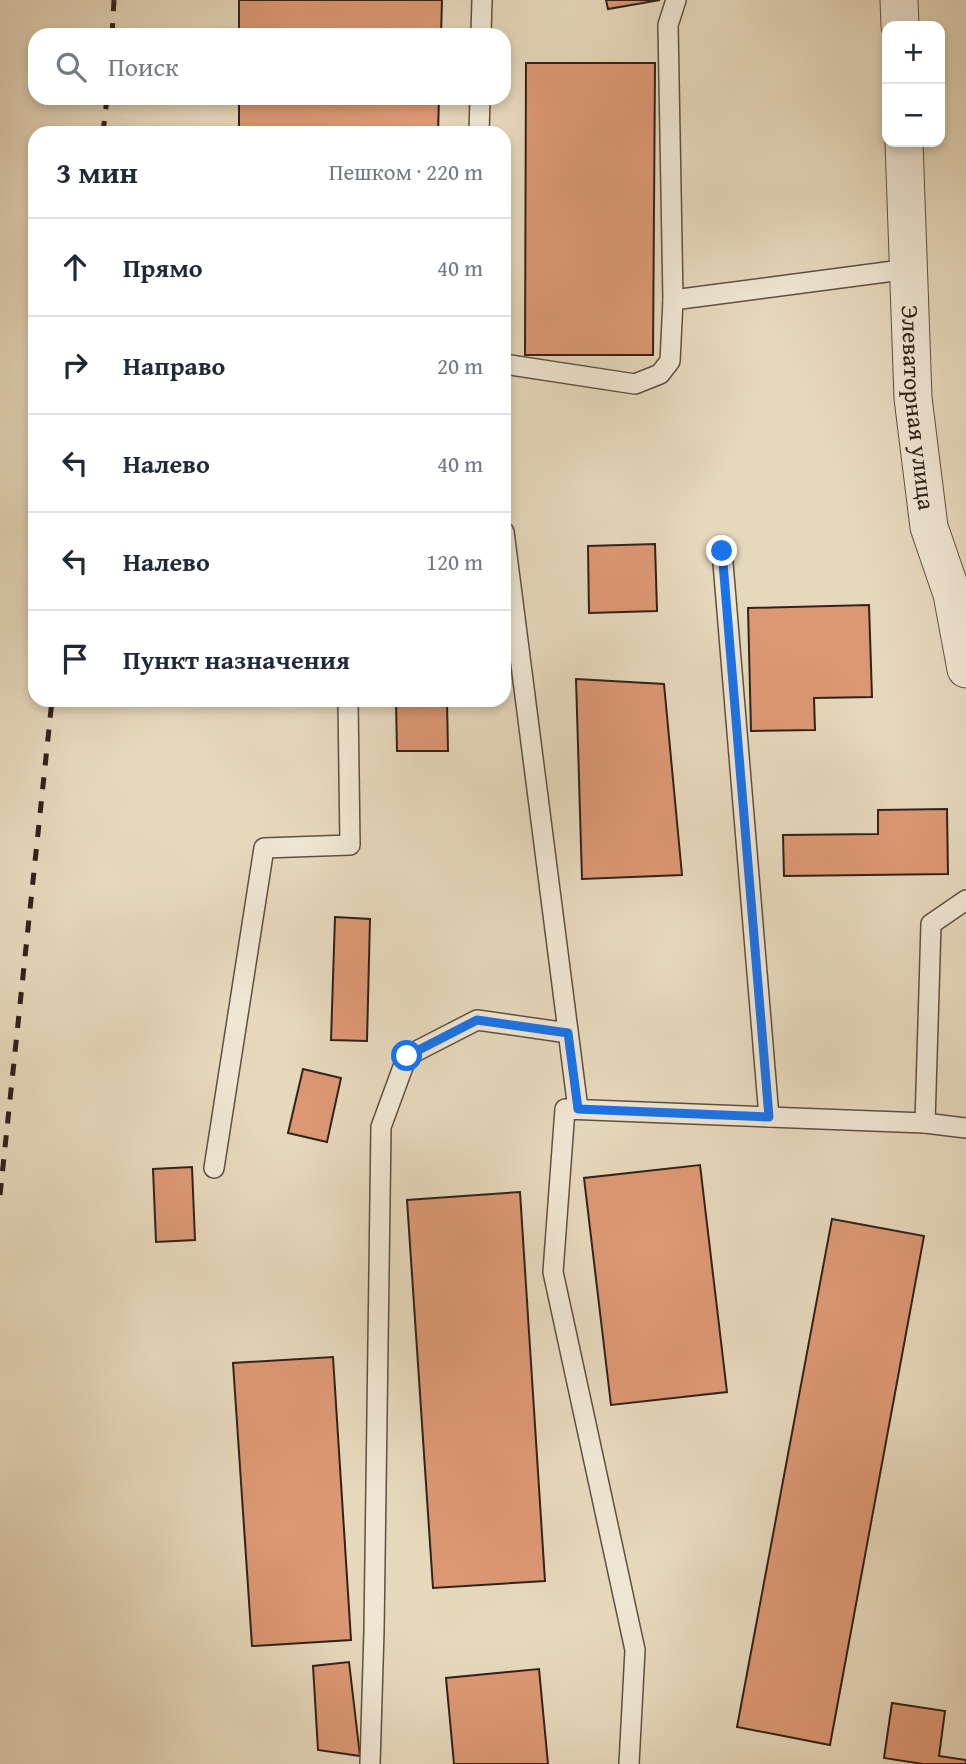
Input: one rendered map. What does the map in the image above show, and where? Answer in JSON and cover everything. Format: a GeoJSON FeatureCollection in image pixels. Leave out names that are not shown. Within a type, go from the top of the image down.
{"type":"FeatureCollection","features":[{"type":"Feature","properties":{"kind":"street"},"geometry":{"type":"LineString","coordinates":[[899,0],[900,21]]}},
{"type":"Feature","properties":{"kind":"street","name":"Элеваторная улица"},"geometry":{"type":"LineString","coordinates":[[904,147],[913,398],[929,527],[952,594],[966,669]]}},
{"type":"Feature","properties":{"kind":"lane"},"geometry":{"type":"LineString","coordinates":[[481,28],[482,0]]}},
{"type":"Feature","properties":{"kind":"lane"},"geometry":{"type":"LineString","coordinates":[[511,365],[635,384],[660,374],[670,361],[673,300],[668,24],[676,0]]}},
{"type":"Feature","properties":{"kind":"lane"},"geometry":{"type":"LineString","coordinates":[[480,105],[480,126]]}},
{"type":"Feature","properties":{"kind":"lane"},"geometry":{"type":"LineString","coordinates":[[673,300],[909,269]]}},
{"type":"Feature","properties":{"kind":"lane"},"geometry":{"type":"LineString","coordinates":[[722,551],[769,1117]]}},
{"type":"Feature","properties":{"kind":"lane"},"geometry":{"type":"LineString","coordinates":[[511,587],[578,1109]]}},
{"type":"Feature","properties":{"kind":"lane"},"geometry":{"type":"LineString","coordinates":[[214,1168],[264,848],[350,845],[348,707]]}},
{"type":"Feature","properties":{"kind":"lane"},"geometry":{"type":"LineString","coordinates":[[925,1123],[931,924],[966,900]]}},
{"type":"Feature","properties":{"kind":"lane"},"geometry":{"type":"LineString","coordinates":[[370,1764],[381,1127],[407,1056],[477,1020],[568,1033]]}},
{"type":"Feature","properties":{"kind":"lane"},"geometry":{"type":"LineString","coordinates":[[629,1764],[635,1650],[553,1272],[565,1109],[925,1123],[966,1128]]}},
{"type":"Feature","properties":{"kind":"building"},"geometry":{"type":"Polygon","coordinates":[[[239,0],[442,0],[441,28],[239,28],[239,0]]]}},
{"type":"Feature","properties":{"kind":"building"},"geometry":{"type":"Polygon","coordinates":[[[606,0],[660,0],[608,9],[606,0]]]}},
{"type":"Feature","properties":{"kind":"building"},"geometry":{"type":"Polygon","coordinates":[[[526,63],[655,63],[653,355],[525,355],[526,63]]]}},
{"type":"Feature","properties":{"kind":"building"},"geometry":{"type":"Polygon","coordinates":[[[239,105],[439,105],[438,126],[239,126],[239,105]]]}},
{"type":"Feature","properties":{"kind":"building"},"geometry":{"type":"Polygon","coordinates":[[[655,544],[657,611],[589,613],[588,546],[655,544]]]}},
{"type":"Feature","properties":{"kind":"building"},"geometry":{"type":"Polygon","coordinates":[[[869,605],[872,697],[814,698],[815,730],[751,731],[748,608],[869,605]]]}},
{"type":"Feature","properties":{"kind":"building"},"geometry":{"type":"Polygon","coordinates":[[[576,679],[664,684],[682,875],[582,879],[576,679]]]}},
{"type":"Feature","properties":{"kind":"building"},"geometry":{"type":"Polygon","coordinates":[[[396,707],[447,707],[448,751],[397,751],[396,707]]]}},
{"type":"Feature","properties":{"kind":"building"},"geometry":{"type":"Polygon","coordinates":[[[947,809],[948,874],[784,876],[783,835],[878,834],[878,810],[947,809]]]}},
{"type":"Feature","properties":{"kind":"building"},"geometry":{"type":"Polygon","coordinates":[[[335,917],[370,919],[367,1041],[331,1040],[335,917]]]}},
{"type":"Feature","properties":{"kind":"building"},"geometry":{"type":"Polygon","coordinates":[[[303,1069],[341,1078],[327,1142],[288,1133],[303,1069]]]}},
{"type":"Feature","properties":{"kind":"building"},"geometry":{"type":"Polygon","coordinates":[[[700,1165],[727,1392],[611,1405],[584,1178],[700,1165]]]}},
{"type":"Feature","properties":{"kind":"building"},"geometry":{"type":"Polygon","coordinates":[[[192,1167],[195,1240],[156,1242],[153,1169],[192,1167]]]}},
{"type":"Feature","properties":{"kind":"building"},"geometry":{"type":"Polygon","coordinates":[[[520,1192],[545,1581],[433,1588],[407,1200],[520,1192]]]}},
{"type":"Feature","properties":{"kind":"building"},"geometry":{"type":"Polygon","coordinates":[[[832,1219],[924,1236],[830,1745],[737,1727],[832,1219]]]}},
{"type":"Feature","properties":{"kind":"building"},"geometry":{"type":"Polygon","coordinates":[[[333,1357],[351,1640],[252,1646],[233,1363],[333,1357]]]}},
{"type":"Feature","properties":{"kind":"building"},"geometry":{"type":"Polygon","coordinates":[[[349,1662],[360,1756],[318,1750],[313,1666],[349,1662]]]}},
{"type":"Feature","properties":{"kind":"building"},"geometry":{"type":"Polygon","coordinates":[[[539,1669],[548,1764],[454,1764],[446,1678],[539,1669]]]}},
{"type":"Feature","properties":{"kind":"building"},"geometry":{"type":"Polygon","coordinates":[[[892,1703],[945,1711],[939,1756],[966,1760],[966,1764],[923,1764],[884,1758],[892,1703]]]}},
{"type":"Feature","properties":{"kind":"railway"},"geometry":{"type":"LineString","coordinates":[[112,28],[114,0]]}},
{"type":"Feature","properties":{"kind":"railway"},"geometry":{"type":"LineString","coordinates":[[104,126],[106,105]]}},
{"type":"Feature","properties":{"kind":"railway"},"geometry":{"type":"LineString","coordinates":[[0,1195],[51,707]]}},
{"type":"Feature","properties":{"kind":"route"},"geometry":{"type":"LineString","coordinates":[[407,1056],[477,1020],[568,1033],[578,1109],[769,1117],[722,551]]}}]}
